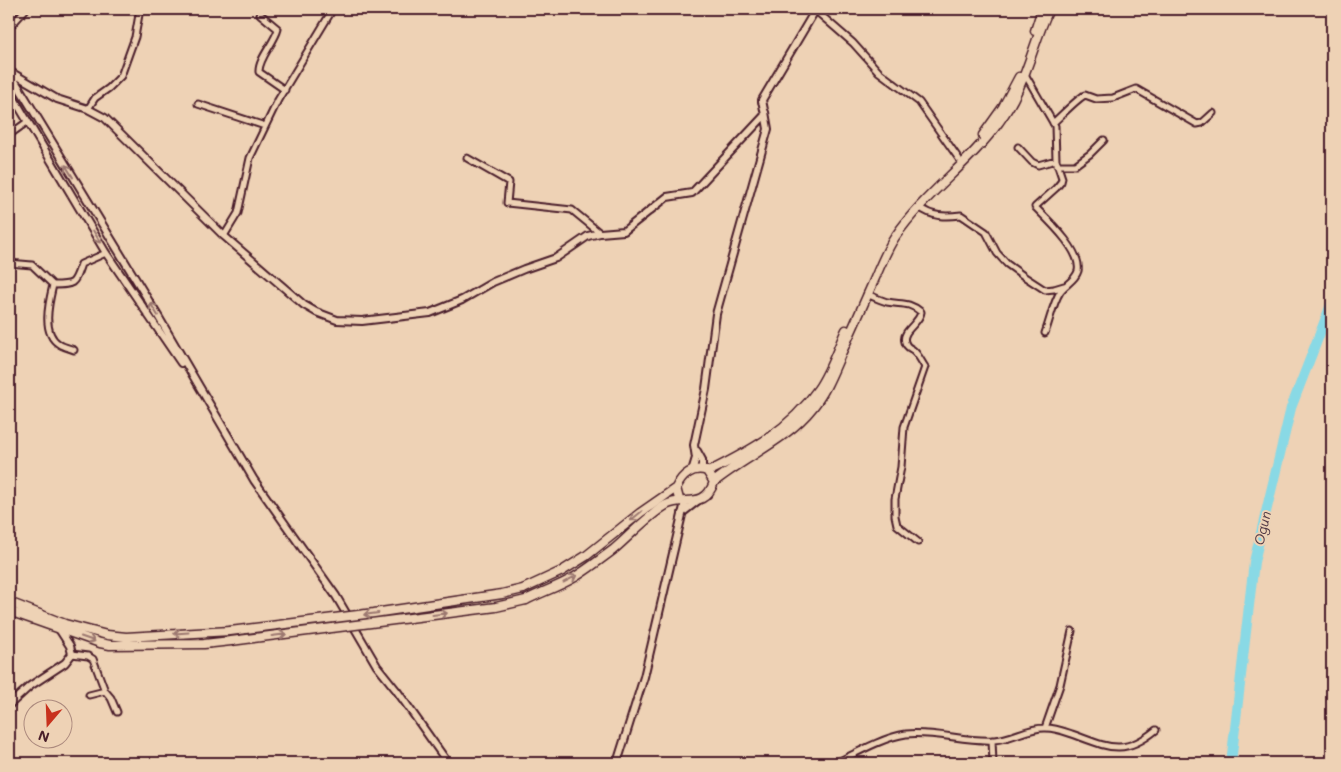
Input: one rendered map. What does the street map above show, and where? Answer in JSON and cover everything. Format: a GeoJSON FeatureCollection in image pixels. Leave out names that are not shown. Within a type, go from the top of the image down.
{"type":"FeatureCollection","features":[{"type":"Feature","properties":{"kind":"main road"},"geometry":{"type":"LineString","coordinates":[[9,602],[62,627],[126,637],[230,631],[374,613],[502,594],[523,588],[562,571],[586,556],[640,512],[676,488],[682,478],[692,471],[705,471],[755,448],[792,420],[806,405],[823,379],[891,235],[915,204],[986,131],[1011,93],[1021,74],[1042,9]]}},
{"type":"Feature","properties":{"kind":"main road"},"geometry":{"type":"LineString","coordinates":[[9,611],[62,627],[110,645],[204,644],[496,607],[526,600],[576,576],[614,549],[651,515],[667,505],[674,502],[700,499],[709,492],[714,482],[728,471],[778,440],[812,409],[828,382],[895,237],[919,207],[992,132],[1008,109],[1026,76],[1041,27],[1049,9]]}},
{"type":"Feature","properties":{"kind":"main road"},"geometry":{"type":"LineString","coordinates":[[705,471],[714,482]]}},
{"type":"Feature","properties":{"kind":"main road"},"geometry":{"type":"LineString","coordinates":[[676,488],[679,499],[683,502]]}},
{"type":"Feature","properties":{"kind":"street"},"geometry":{"type":"LineString","coordinates":[[9,28],[26,9]]}},
{"type":"Feature","properties":{"kind":"street"},"geometry":{"type":"LineString","coordinates":[[88,109],[95,98],[121,76],[135,37],[140,9]]}},
{"type":"Feature","properties":{"kind":"street"},"geometry":{"type":"LineString","coordinates":[[224,236],[238,213],[250,158],[284,90],[333,9]]}},
{"type":"Feature","properties":{"kind":"street"},"geometry":{"type":"LineString","coordinates":[[9,71],[57,99],[99,113],[224,236],[304,305],[316,312],[338,320],[362,321],[430,313],[462,300],[493,282],[556,258],[588,236],[600,233],[624,232],[667,197],[692,194],[765,115],[762,100],[816,9],[853,43],[879,72],[919,102],[959,159]]}},
{"type":"Feature","properties":{"kind":"street"},"geometry":{"type":"LineString","coordinates":[[260,14],[278,29],[277,35],[260,65],[259,72],[284,90]]}},
{"type":"Feature","properties":{"kind":"street"},"geometry":{"type":"LineString","coordinates":[[9,71],[237,448],[254,480],[336,596],[377,666],[448,763]]}},
{"type":"Feature","properties":{"kind":"street"},"geometry":{"type":"LineString","coordinates":[[1026,76],[1053,123],[1056,132],[1057,163],[1062,178],[1061,182],[1035,207],[1064,238],[1077,262],[1078,270],[1074,279],[1060,292],[1045,332]]}},
{"type":"Feature","properties":{"kind":"street"},"geometry":{"type":"LineString","coordinates":[[1053,123],[1085,95],[1094,99],[1104,100],[1136,89],[1198,124],[1202,123],[1213,113]]}},
{"type":"Feature","properties":{"kind":"street"},"geometry":{"type":"LineString","coordinates":[[9,90],[106,253],[214,412]]}},
{"type":"Feature","properties":{"kind":"street"},"geometry":{"type":"LineString","coordinates":[[692,471],[696,458],[694,445],[706,389],[716,314],[768,129],[762,100]]}},
{"type":"Feature","properties":{"kind":"street"},"geometry":{"type":"LineString","coordinates":[[198,104],[266,126]]}},
{"type":"Feature","properties":{"kind":"street"},"geometry":{"type":"LineString","coordinates":[[9,135],[27,122]]}},
{"type":"Feature","properties":{"kind":"street"},"geometry":{"type":"LineString","coordinates":[[1018,147],[1032,162],[1038,165],[1057,163],[1075,165],[1104,140]]}},
{"type":"Feature","properties":{"kind":"street"},"geometry":{"type":"LineString","coordinates":[[467,158],[509,182],[507,203],[572,210],[600,233]]}},
{"type":"Feature","properties":{"kind":"street"},"geometry":{"type":"LineString","coordinates":[[919,207],[925,212],[939,216],[961,215],[981,227],[992,240],[997,254],[1007,264],[1046,290],[1067,285]]}},
{"type":"Feature","properties":{"kind":"street"},"geometry":{"type":"LineString","coordinates":[[9,262],[32,264],[53,285],[72,284],[76,281],[81,264],[106,253]]}},
{"type":"Feature","properties":{"kind":"street"},"geometry":{"type":"LineString","coordinates":[[53,285],[48,319],[49,330],[59,345],[74,350]]}},
{"type":"Feature","properties":{"kind":"street"},"geometry":{"type":"LineString","coordinates":[[868,294],[886,302],[904,303],[914,306],[921,312],[919,318],[905,336],[904,341],[908,347],[916,352],[925,367],[904,427],[901,468],[894,516],[897,525],[918,542]]}},
{"type":"Feature","properties":{"kind":"street"},"geometry":{"type":"LineString","coordinates":[[694,445],[702,460],[705,471]]}},
{"type":"Feature","properties":{"kind":"street"},"geometry":{"type":"LineString","coordinates":[[681,514],[700,499]]}},
{"type":"Feature","properties":{"kind":"street"},"geometry":{"type":"LineString","coordinates":[[617,763],[644,677],[683,502]]}},
{"type":"Feature","properties":{"kind":"street"},"geometry":{"type":"LineString","coordinates":[[9,705],[30,686],[66,663],[72,654],[62,627]]}},
{"type":"Feature","properties":{"kind":"street"},"geometry":{"type":"LineString","coordinates":[[1045,728],[1060,685],[1072,631]]}},
{"type":"Feature","properties":{"kind":"street"},"geometry":{"type":"LineString","coordinates":[[72,654],[88,656],[93,659],[105,691],[111,698],[117,712]]}},
{"type":"Feature","properties":{"kind":"street"},"geometry":{"type":"LineString","coordinates":[[89,695],[105,691]]}},
{"type":"Feature","properties":{"kind":"street"},"geometry":{"type":"LineString","coordinates":[[836,763],[888,739],[905,734],[944,735],[992,740],[1008,738],[1027,731],[1045,728],[1055,729],[1090,741],[1120,748],[1136,744],[1156,730]]}},
{"type":"Feature","properties":{"kind":"street"},"geometry":{"type":"LineString","coordinates":[[992,740],[994,763]]}},
{"type":"Feature","properties":{"kind":"waterway","name":"Ogun"},"geometry":{"type":"LineString","coordinates":[[1231,763],[1254,562],[1291,408],[1332,302]]}}]}
